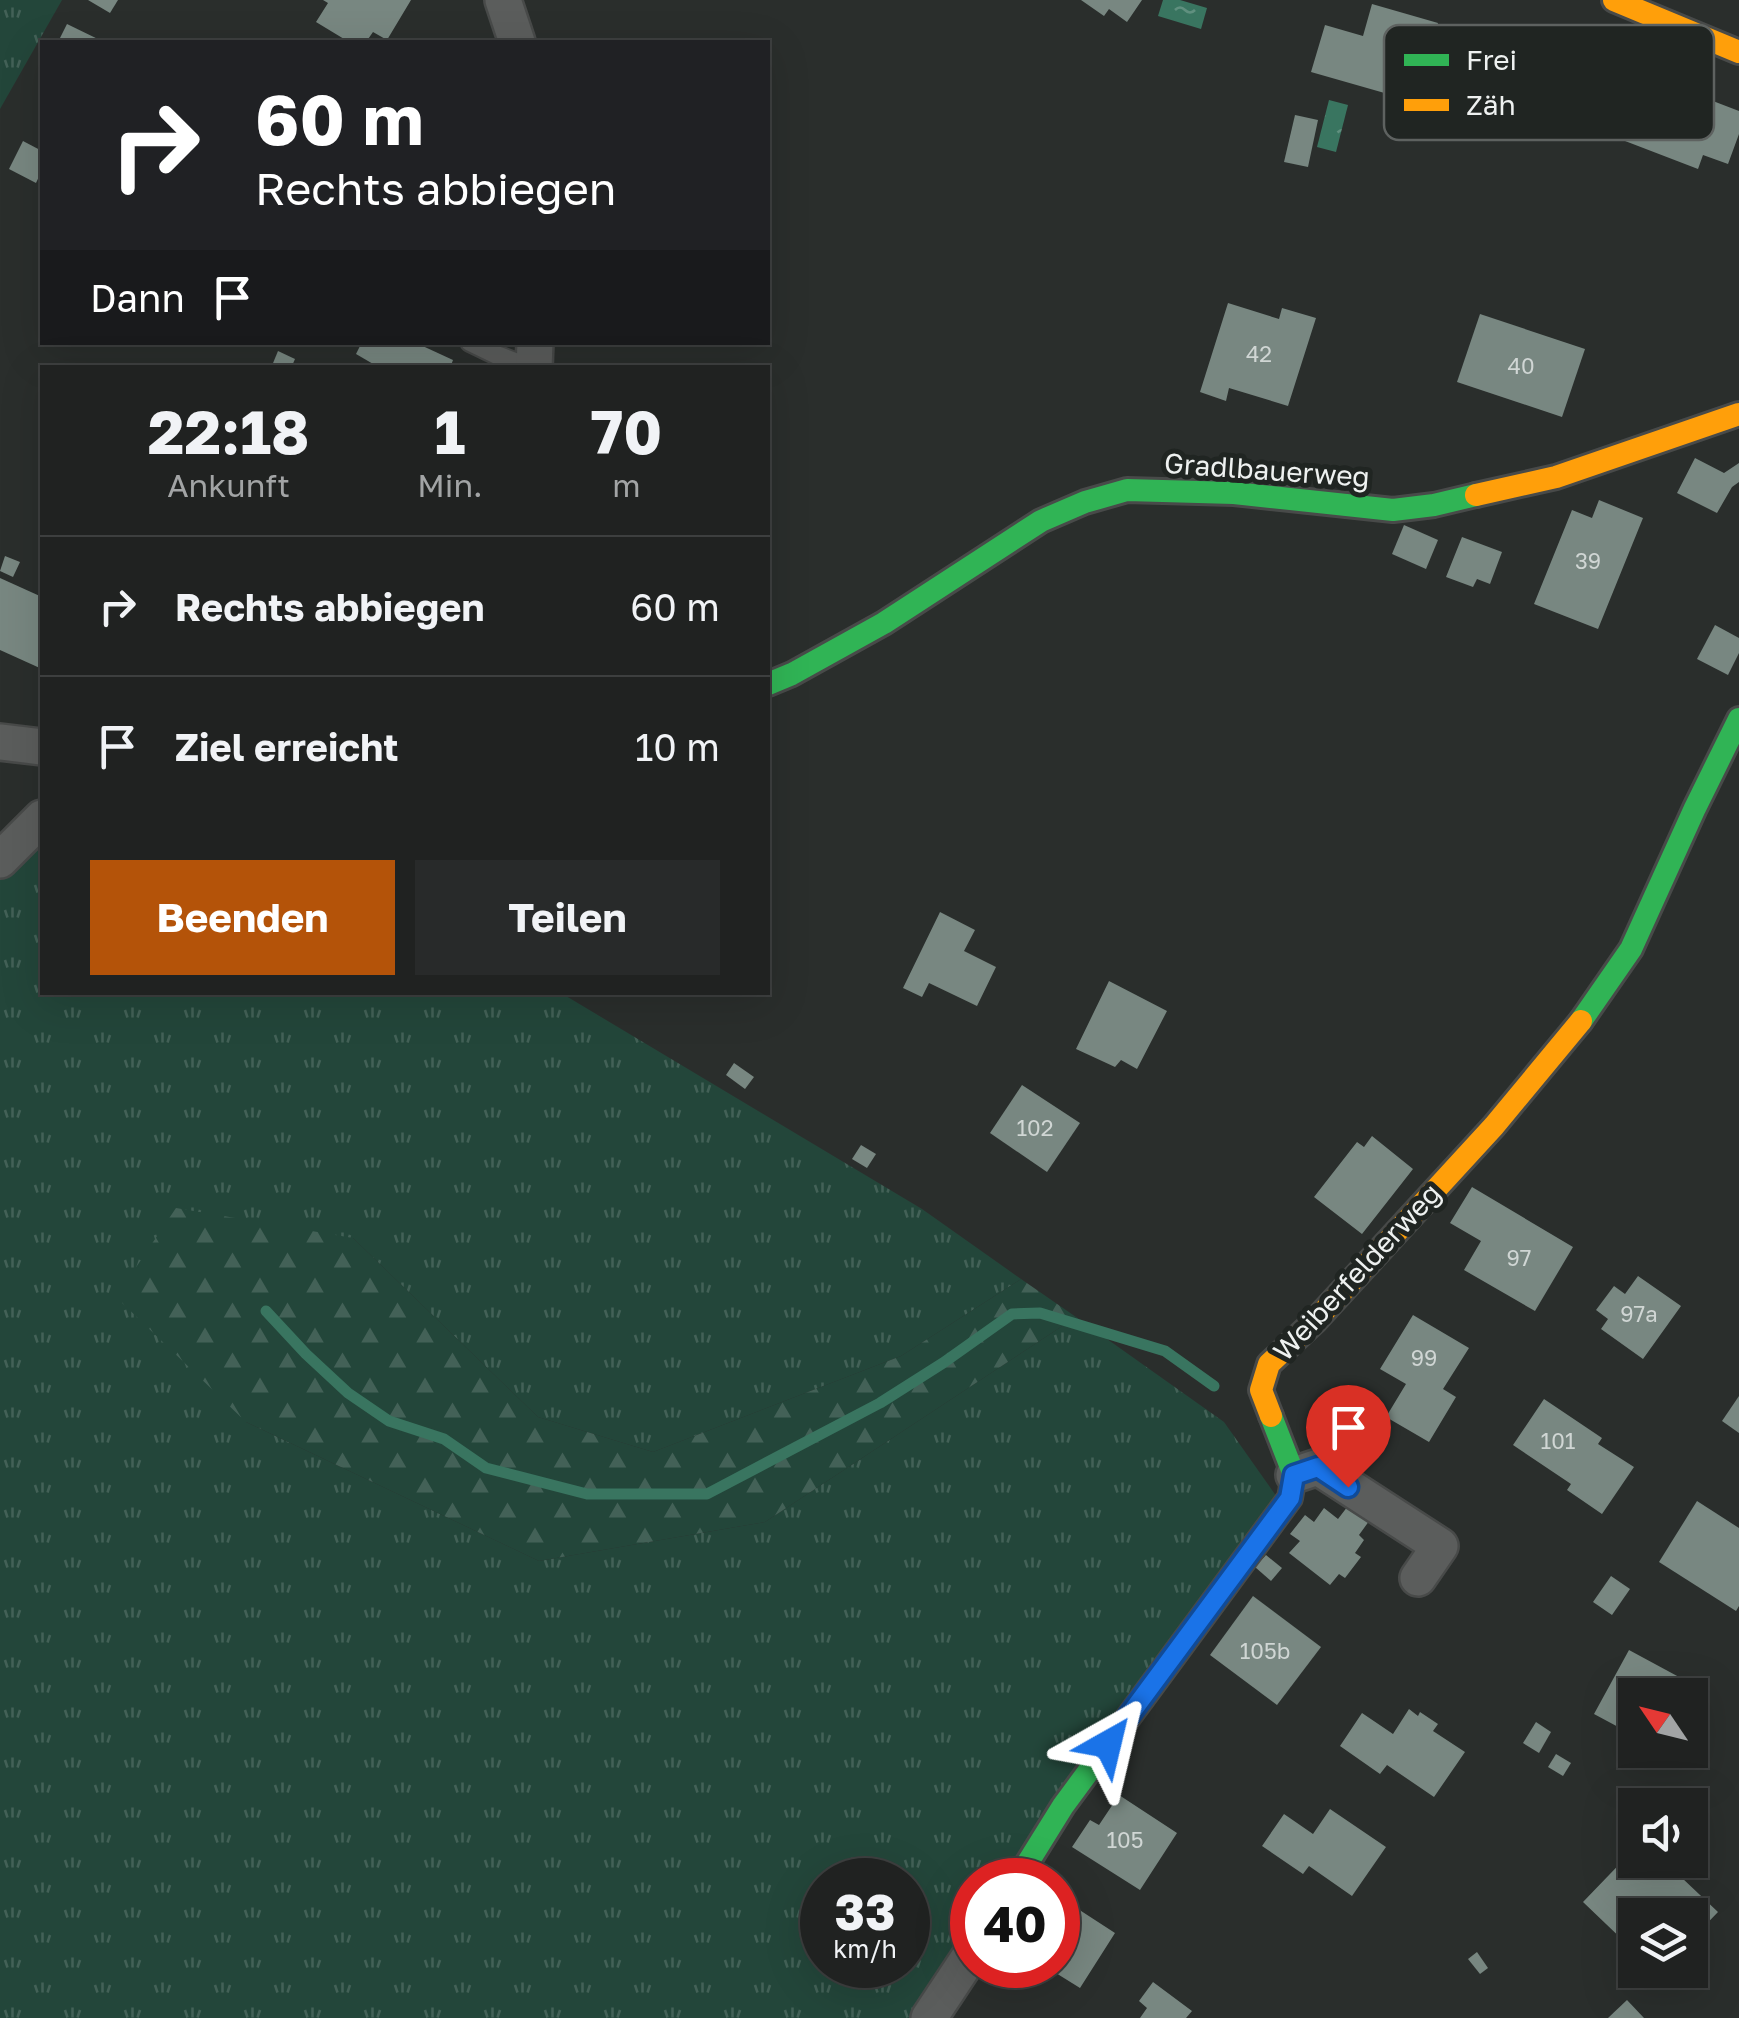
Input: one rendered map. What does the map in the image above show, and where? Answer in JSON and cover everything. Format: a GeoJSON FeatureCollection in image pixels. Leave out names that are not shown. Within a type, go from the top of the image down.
{"type":"FeatureCollection","features":[{"type":"Feature","properties":{"kind":"street"},"geometry":{"type":"LineString","coordinates":[[503,0],[516,40]]}},
{"type":"Feature","properties":{"kind":"street"},"geometry":{"type":"LineString","coordinates":[[1614,0],[1674,25]]}},
{"type":"Feature","properties":{"kind":"street"},"geometry":{"type":"LineString","coordinates":[[1714,42],[1739,52]]}},
{"type":"Feature","properties":{"kind":"street","name":"Gradlbauerweg"},"geometry":{"type":"LineString","coordinates":[[770,683],[884,623],[1041,521],[1127,490],[1234,492],[1393,510],[1556,477],[1739,414]]}},
{"type":"Feature","properties":{"kind":"street","name":"Weiberfelderweg"},"geometry":{"type":"LineString","coordinates":[[1294,1475],[1261,1390],[1269,1364],[1315,1322],[1494,1126],[1590,1010],[1631,949],[1739,719]]}},
{"type":"Feature","properties":{"kind":"street"},"geometry":{"type":"LineString","coordinates":[[0,742],[40,748]]}},
{"type":"Feature","properties":{"kind":"street"},"geometry":{"type":"LineString","coordinates":[[0,860],[40,820]]}},
{"type":"Feature","properties":{"kind":"street"},"geometry":{"type":"LineString","coordinates":[[1031,1858],[1063,1806],[1290,1498],[1294,1475],[1318,1467],[1440,1546],[1418,1578]]}},
{"type":"Feature","properties":{"kind":"street"},"geometry":{"type":"LineString","coordinates":[[930,2018],[950,1988]]}},
{"type":"Feature","properties":{"kind":"lane"},"geometry":{"type":"LineString","coordinates":[[476,345],[524,365]]}},
{"type":"Feature","properties":{"kind":"green space"},"geometry":{"type":"Polygon","coordinates":[[[0,0],[62,0],[0,109],[0,0]]]}},
{"type":"Feature","properties":{"kind":"green space"},"geometry":{"type":"Polygon","coordinates":[[[40,842],[40,995],[564,995],[922,1209],[1021,1279],[901,1356],[653,1452],[538,1417],[353,1238],[246,1422],[539,1561],[765,1522],[1076,1317],[1224,1422],[1279,1500],[1019,1858],[950,1858],[950,1968],[920,2018],[0,2018],[0,880],[40,842]]]}},
{"type":"Feature","properties":{"kind":"green space"},"geometry":{"type":"Polygon","coordinates":[[[176,1208],[353,1238],[538,1417],[653,1452],[901,1356],[1021,1279],[1076,1317],[765,1522],[539,1561],[246,1422],[116,1297],[176,1208]]]}},
{"type":"Feature","properties":{"kind":"water"},"geometry":{"type":"Polygon","coordinates":[[[1163,0],[1180,0],[1207,8],[1201,29],[1158,16],[1163,0]]]}},
{"type":"Feature","properties":{"kind":"water"},"geometry":{"type":"Polygon","coordinates":[[[1329,100],[1348,105],[1336,152],[1317,147],[1329,100]]]}},
{"type":"Feature","properties":{"kind":"building"},"geometry":{"type":"Polygon","coordinates":[[[88,0],[118,0],[110,13],[88,0]]]}},
{"type":"Feature","properties":{"kind":"building"},"geometry":{"type":"Polygon","coordinates":[[[323,0],[411,0],[387,40],[373,32],[367,40],[346,40],[316,22],[328,3],[323,0]]]}},
{"type":"Feature","properties":{"kind":"building"},"geometry":{"type":"Polygon","coordinates":[[[1081,0],[1142,0],[1127,22],[1109,9],[1104,16],[1081,0]]]}},
{"type":"Feature","properties":{"kind":"building"},"geometry":{"type":"Polygon","coordinates":[[[1372,4],[1438,23],[1384,25],[1384,93],[1311,72],[1325,25],[1363,36],[1372,4]]]}},
{"type":"Feature","properties":{"kind":"building"},"geometry":{"type":"Polygon","coordinates":[[[67,24],[100,40],[59,40],[67,24]]]}},
{"type":"Feature","properties":{"kind":"building"},"geometry":{"type":"Polygon","coordinates":[[[1714,101],[1739,111],[1739,134],[1728,164],[1703,155],[1698,169],[1622,140],[1714,140],[1714,101]]]}},
{"type":"Feature","properties":{"kind":"building"},"geometry":{"type":"Polygon","coordinates":[[[1295,115],[1318,120],[1308,167],[1284,162],[1295,115]]]}},
{"type":"Feature","properties":{"kind":"building"},"geometry":{"type":"Polygon","coordinates":[[[23,141],[40,150],[36,183],[9,169],[23,141]]]}},
{"type":"Feature","properties":{"kind":"building"},"geometry":{"type":"Polygon","coordinates":[[[1228,303],[1279,319],[1282,308],[1316,318],[1288,406],[1229,388],[1226,401],[1200,392],[1228,303]]]}},
{"type":"Feature","properties":{"kind":"building"},"geometry":{"type":"Polygon","coordinates":[[[1480,314],[1585,349],[1562,417],[1457,382],[1480,314]]]}},
{"type":"Feature","properties":{"kind":"building"},"geometry":{"type":"Polygon","coordinates":[[[360,345],[420,345],[453,360],[451,365],[375,365],[356,354],[360,345]]]}},
{"type":"Feature","properties":{"kind":"building"},"geometry":{"type":"Polygon","coordinates":[[[278,351],[295,359],[292,365],[272,365],[278,351]]]}},
{"type":"Feature","properties":{"kind":"building"},"geometry":{"type":"Polygon","coordinates":[[[1695,458],[1724,473],[1739,463],[1739,482],[1717,513],[1677,493],[1695,458]]]}},
{"type":"Feature","properties":{"kind":"building"},"geometry":{"type":"Polygon","coordinates":[[[1599,500],[1643,518],[1598,629],[1534,604],[1572,510],[1592,518],[1599,500]]]}},
{"type":"Feature","properties":{"kind":"building"},"geometry":{"type":"Polygon","coordinates":[[[1404,525],[1438,540],[1426,569],[1392,554],[1404,525]]]}},
{"type":"Feature","properties":{"kind":"building"},"geometry":{"type":"Polygon","coordinates":[[[1462,537],[1502,552],[1490,584],[1477,579],[1473,587],[1446,577],[1462,537]]]}},
{"type":"Feature","properties":{"kind":"building"},"geometry":{"type":"Polygon","coordinates":[[[5,556],[20,562],[13,577],[0,571],[5,556]]]}},
{"type":"Feature","properties":{"kind":"building"},"geometry":{"type":"Polygon","coordinates":[[[0,578],[40,596],[40,668],[0,650],[0,578]]]}},
{"type":"Feature","properties":{"kind":"building"},"geometry":{"type":"Polygon","coordinates":[[[1715,625],[1739,638],[1739,653],[1728,675],[1697,659],[1715,625]]]}},
{"type":"Feature","properties":{"kind":"building"},"geometry":{"type":"Polygon","coordinates":[[[940,912],[975,930],[964,951],[996,967],[977,1006],[929,983],[922,997],[903,988],[940,912]]]}},
{"type":"Feature","properties":{"kind":"building"},"geometry":{"type":"Polygon","coordinates":[[[1109,981],[1167,1011],[1137,1069],[1121,1060],[1115,1067],[1076,1049],[1109,981]]]}},
{"type":"Feature","properties":{"kind":"building"},"geometry":{"type":"Polygon","coordinates":[[[734,1063],[754,1077],[745,1089],[726,1075],[734,1063]]]}},
{"type":"Feature","properties":{"kind":"building"},"geometry":{"type":"Polygon","coordinates":[[[1022,1085],[1080,1123],[1047,1172],[990,1133],[1022,1085]]]}},
{"type":"Feature","properties":{"kind":"building"},"geometry":{"type":"Polygon","coordinates":[[[1372,1136],[1413,1169],[1362,1234],[1314,1197],[1357,1142],[1364,1147],[1372,1136]]]}},
{"type":"Feature","properties":{"kind":"building"},"geometry":{"type":"Polygon","coordinates":[[[861,1145],[876,1154],[867,1168],[852,1159],[861,1145]]]}},
{"type":"Feature","properties":{"kind":"building"},"geometry":{"type":"Polygon","coordinates":[[[1472,1187],[1573,1247],[1535,1311],[1464,1270],[1481,1241],[1450,1223],[1472,1187]]]}},
{"type":"Feature","properties":{"kind":"building"},"geometry":{"type":"Polygon","coordinates":[[[1638,1276],[1681,1306],[1643,1359],[1601,1329],[1608,1319],[1596,1310],[1614,1286],[1625,1294],[1638,1276]]]}},
{"type":"Feature","properties":{"kind":"building"},"geometry":{"type":"Polygon","coordinates":[[[1413,1315],[1469,1348],[1443,1389],[1456,1397],[1429,1442],[1386,1417],[1406,1384],[1380,1369],[1413,1315]]]}},
{"type":"Feature","properties":{"kind":"building"},"geometry":{"type":"Polygon","coordinates":[[[1739,1396],[1739,1433],[1722,1421],[1739,1396]]]}},
{"type":"Feature","properties":{"kind":"building"},"geometry":{"type":"Polygon","coordinates":[[[1544,1399],[1602,1438],[1598,1444],[1634,1467],[1602,1514],[1567,1490],[1571,1484],[1513,1445],[1544,1399]]]}},
{"type":"Feature","properties":{"kind":"building"},"geometry":{"type":"Polygon","coordinates":[[[1697,1501],[1739,1528],[1736,1611],[1659,1562],[1697,1501]]]}},
{"type":"Feature","properties":{"kind":"building"},"geometry":{"type":"Polygon","coordinates":[[[1351,1502],[1372,1517],[1359,1535],[1364,1540],[1355,1553],[1361,1557],[1345,1578],[1339,1574],[1330,1585],[1289,1553],[1300,1541],[1290,1534],[1305,1515],[1314,1522],[1324,1508],[1338,1519],[1351,1502]]]}},
{"type":"Feature","properties":{"kind":"building"},"geometry":{"type":"Polygon","coordinates":[[[1266,1555],[1282,1568],[1271,1581],[1255,1567],[1266,1555]]]}},
{"type":"Feature","properties":{"kind":"building"},"geometry":{"type":"Polygon","coordinates":[[[1611,1576],[1630,1589],[1612,1615],[1593,1602],[1611,1576]]]}},
{"type":"Feature","properties":{"kind":"building"},"geometry":{"type":"Polygon","coordinates":[[[1253,1596],[1321,1647],[1277,1705],[1210,1655],[1253,1596]]]}},
{"type":"Feature","properties":{"kind":"building"},"geometry":{"type":"Polygon","coordinates":[[[1629,1650],[1679,1677],[1618,1678],[1618,1727],[1594,1714],[1629,1650]]]}},
{"type":"Feature","properties":{"kind":"building"},"geometry":{"type":"Polygon","coordinates":[[[1409,1709],[1438,1724],[1433,1731],[1465,1752],[1434,1797],[1387,1765],[1380,1774],[1340,1746],[1362,1713],[1393,1734],[1409,1709]]]}},
{"type":"Feature","properties":{"kind":"building"},"geometry":{"type":"Polygon","coordinates":[[[1536,1722],[1551,1732],[1539,1753],[1523,1743],[1536,1722]]]}},
{"type":"Feature","properties":{"kind":"building"},"geometry":{"type":"Polygon","coordinates":[[[1556,1754],[1571,1763],[1563,1776],[1548,1767],[1556,1754]]]}},
{"type":"Feature","properties":{"kind":"building"},"geometry":{"type":"Polygon","coordinates":[[[1119,1795],[1177,1833],[1140,1890],[1072,1847],[1090,1820],[1099,1825],[1119,1795]]]}},
{"type":"Feature","properties":{"kind":"building"},"geometry":{"type":"Polygon","coordinates":[[[1330,1809],[1386,1847],[1352,1896],[1309,1866],[1303,1874],[1262,1846],[1284,1814],[1313,1834],[1330,1809]]]}},
{"type":"Feature","properties":{"kind":"building"},"geometry":{"type":"Polygon","coordinates":[[[1618,1866],[1618,1878],[1682,1878],[1703,1898],[1618,1898],[1618,1935],[1583,1902],[1618,1866]]]}},
{"type":"Feature","properties":{"kind":"building"},"geometry":{"type":"Polygon","coordinates":[[[1708,1903],[1718,1912],[1708,1922],[1708,1903]]]}},
{"type":"Feature","properties":{"kind":"building"},"geometry":{"type":"Polygon","coordinates":[[[1080,1910],[1115,1933],[1080,1988],[1080,1910]]]}},
{"type":"Feature","properties":{"kind":"building"},"geometry":{"type":"Polygon","coordinates":[[[1477,1952],[1488,1968],[1480,1974],[1468,1959],[1477,1952]]]}},
{"type":"Feature","properties":{"kind":"building"},"geometry":{"type":"Polygon","coordinates":[[[1153,1982],[1192,2011],[1186,2018],[1140,2018],[1147,2008],[1139,2001],[1153,1982]]]}},
{"type":"Feature","properties":{"kind":"building"},"geometry":{"type":"Polygon","coordinates":[[[1627,2000],[1644,2018],[1608,2018],[1627,2000]]]}},
{"type":"Feature","properties":{"kind":"waterway"},"geometry":{"type":"LineString","coordinates":[[266,1311],[348,1393],[389,1421],[444,1439],[486,1468],[587,1494],[707,1494],[880,1403],[1012,1314],[1040,1313],[1165,1351],[1214,1386]]}},
{"type":"Feature","properties":{"kind":"traffic: fast"},"geometry":{"type":"LineString","coordinates":[[770,683],[884,623],[1041,521],[1127,490],[1234,493],[1393,510],[1476,495]]}},
{"type":"Feature","properties":{"kind":"traffic: fast"},"geometry":{"type":"LineString","coordinates":[[1581,1021],[1631,949],[1739,719]]}},
{"type":"Feature","properties":{"kind":"traffic: fast"},"geometry":{"type":"LineString","coordinates":[[1031,1858],[1063,1806],[1290,1498],[1294,1475],[1271,1416]]}},
{"type":"Feature","properties":{"kind":"traffic: slow"},"geometry":{"type":"LineString","coordinates":[[1614,0],[1674,25]]}},
{"type":"Feature","properties":{"kind":"traffic: slow"},"geometry":{"type":"LineString","coordinates":[[1714,42],[1739,52]]}},
{"type":"Feature","properties":{"kind":"traffic: slow"},"geometry":{"type":"LineString","coordinates":[[1476,495],[1556,477],[1739,414]]}},
{"type":"Feature","properties":{"kind":"traffic: slow"},"geometry":{"type":"LineString","coordinates":[[1271,1416],[1261,1390],[1269,1364],[1315,1321],[1494,1126],[1581,1021]]}},
{"type":"Feature","properties":{"kind":"route"},"geometry":{"type":"LineString","coordinates":[[1108,1744],[1290,1498],[1294,1475],[1318,1467],[1348,1487]]}}]}
